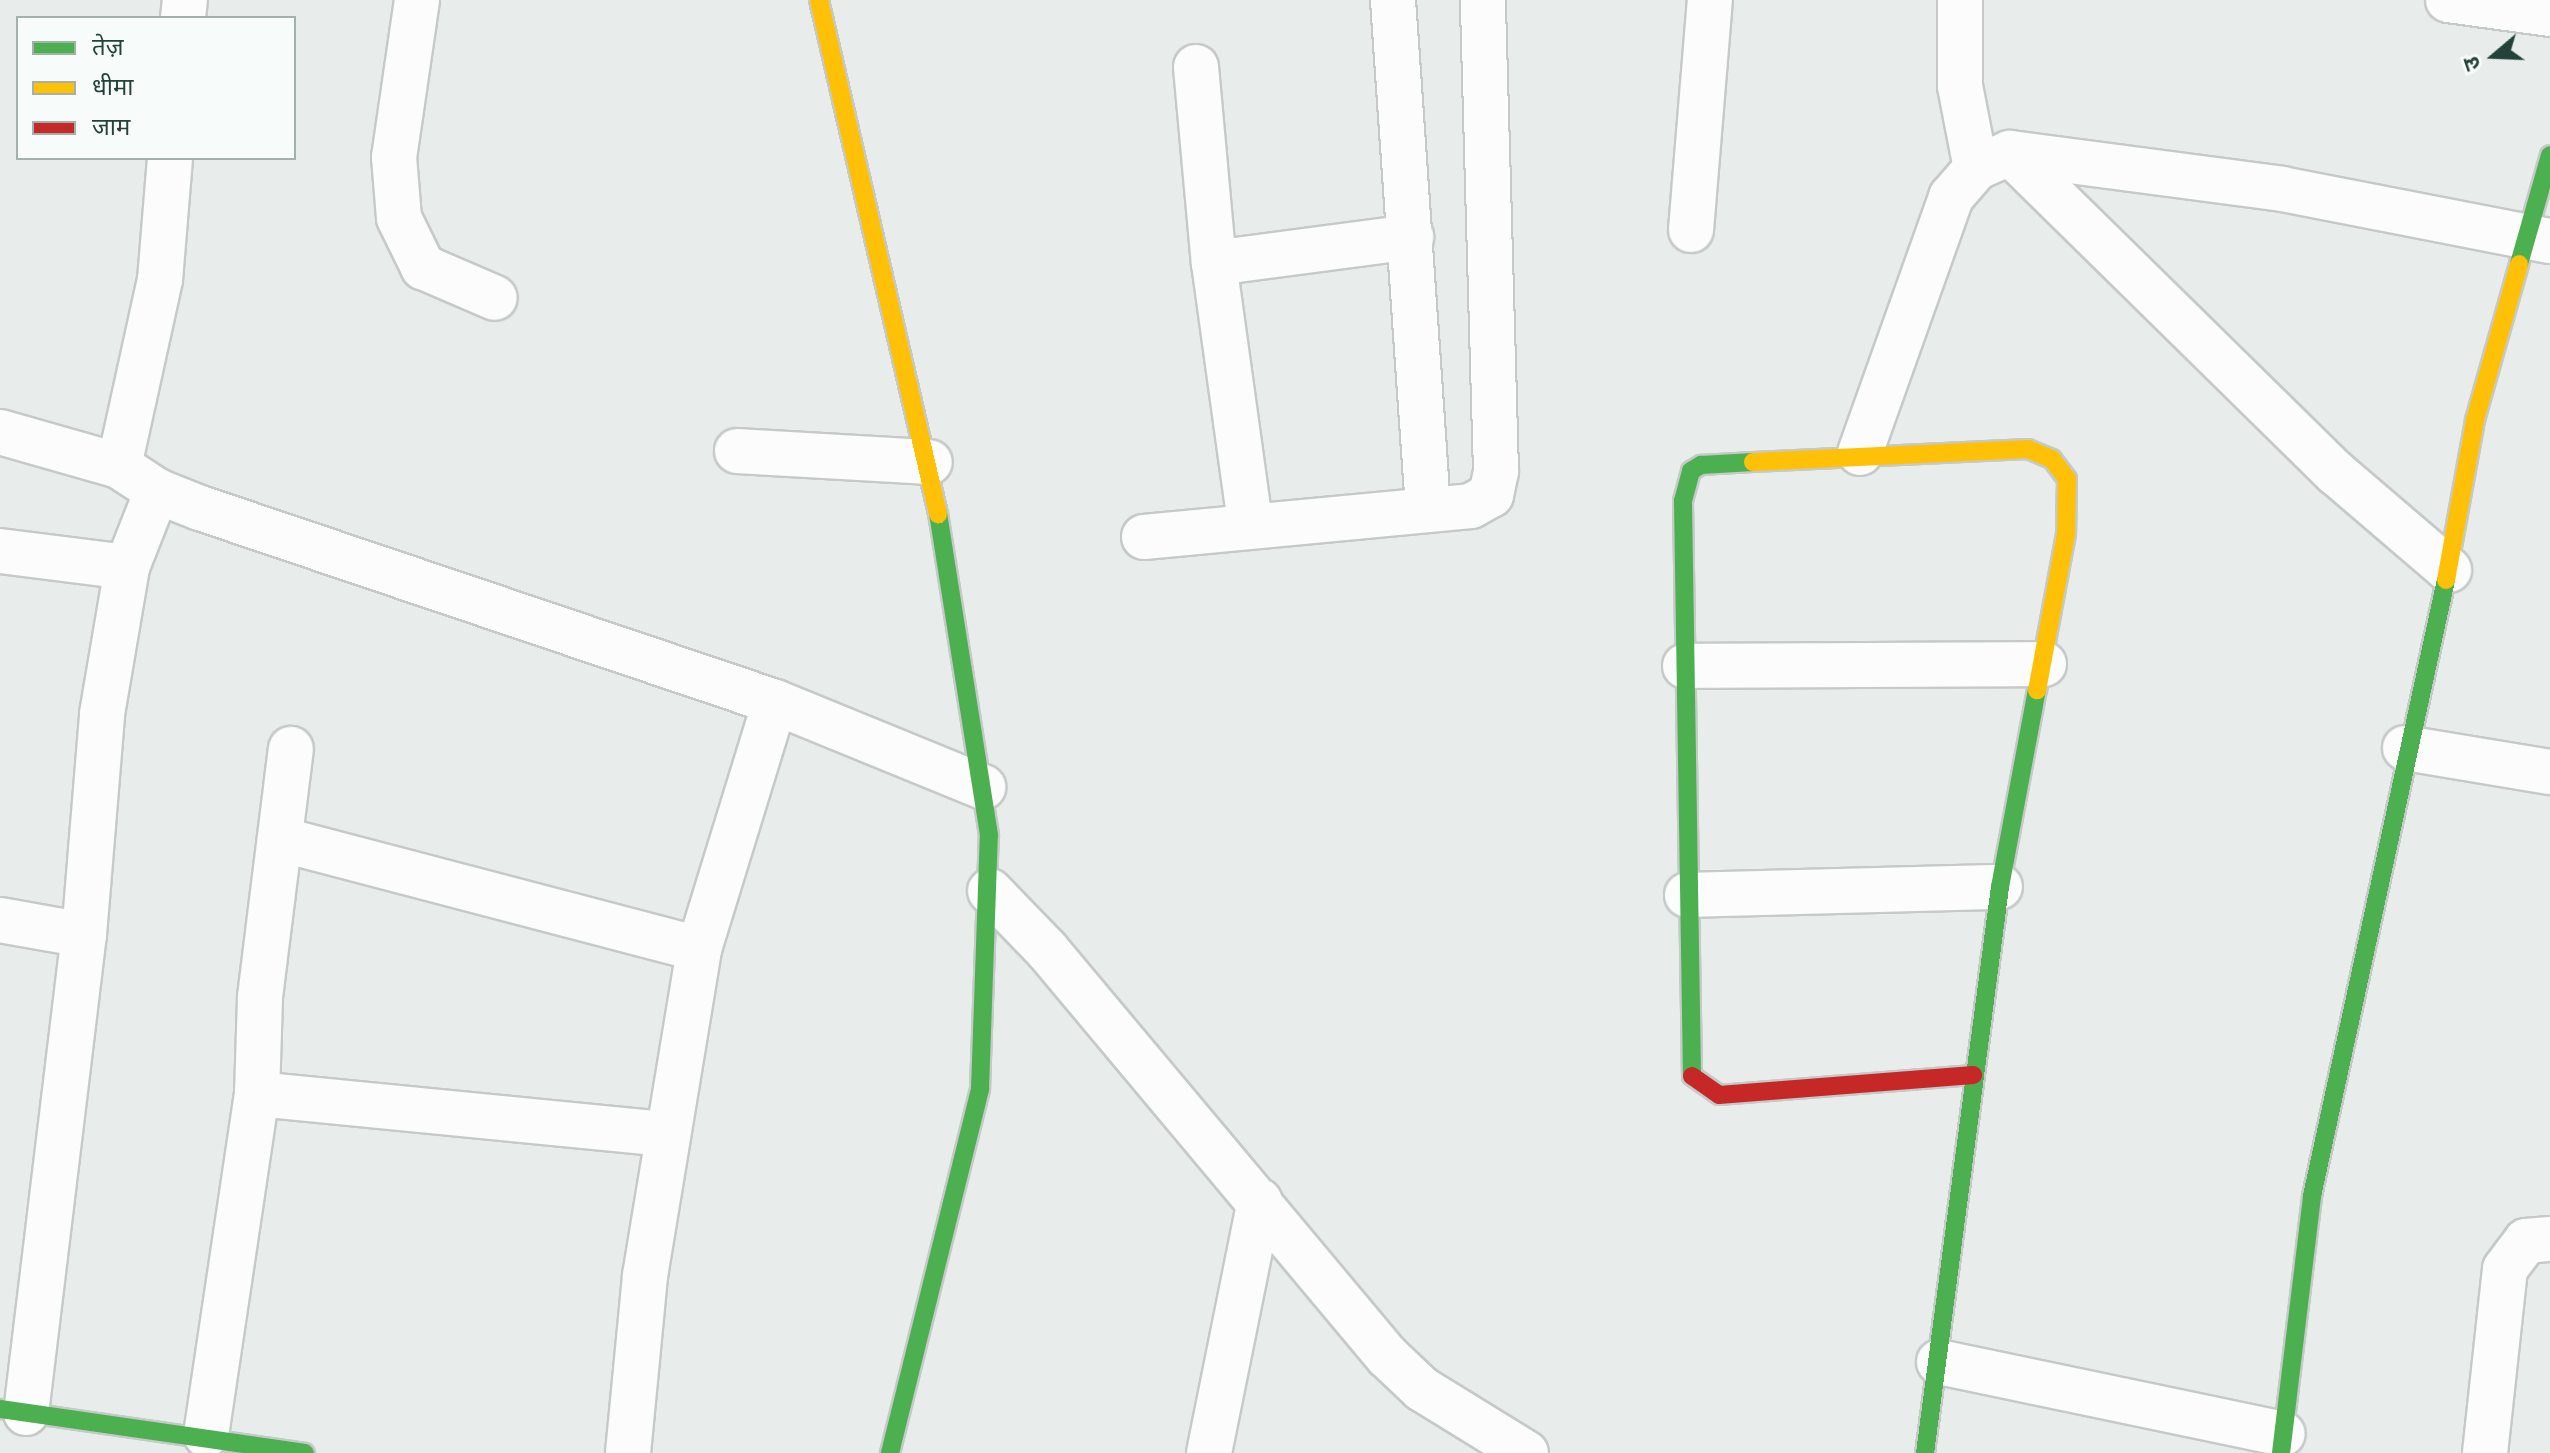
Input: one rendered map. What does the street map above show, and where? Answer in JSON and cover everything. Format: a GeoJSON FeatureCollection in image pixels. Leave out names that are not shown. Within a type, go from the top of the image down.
{"type":"FeatureCollection","features":[{"type":"Feature","properties":{"kind":"street"},"geometry":{"type":"LineString","coordinates":[[417,0],[394,157],[399,218],[423,267],[495,298]]}},
{"type":"Feature","properties":{"kind":"street"},"geometry":{"type":"LineString","coordinates":[[819,0],[930,462],[983,787],[990,891],[980,1089],[890,1453]]}},
{"type":"Feature","properties":{"kind":"street"},"geometry":{"type":"LineString","coordinates":[[1393,0],[1428,508]]}},
{"type":"Feature","properties":{"kind":"street"},"geometry":{"type":"LineString","coordinates":[[1144,537],[1250,523],[1485,502],[1496,471],[1483,0]]}},
{"type":"Feature","properties":{"kind":"street"},"geometry":{"type":"LineString","coordinates":[[1691,230],[1710,0]]}},
{"type":"Feature","properties":{"kind":"street"},"geometry":{"type":"LineString","coordinates":[[1960,0],[1960,86],[1993,161],[2336,473],[2449,570]]}},
{"type":"Feature","properties":{"kind":"street"},"geometry":{"type":"LineString","coordinates":[[2448,0],[2550,14]]}},
{"type":"Feature","properties":{"kind":"street"},"geometry":{"type":"LineString","coordinates":[[1196,67],[1214,263],[1250,523]]}},
{"type":"Feature","properties":{"kind":"street"},"geometry":{"type":"LineString","coordinates":[[1939,1362],[2282,1444],[2312,1196],[2405,748],[2449,570],[2475,420],[2537,237],[2550,155]]}},
{"type":"Feature","properties":{"kind":"street"},"geometry":{"type":"LineString","coordinates":[[119,466],[160,280],[170,160]]}},
{"type":"Feature","properties":{"kind":"street"},"geometry":{"type":"LineString","coordinates":[[1860,453],[1934,236],[1951,197],[1993,161],[2282,189],[2537,237]]}},
{"type":"Feature","properties":{"kind":"street"},"geometry":{"type":"LineString","coordinates":[[1214,263],[1411,237]]}},
{"type":"Feature","properties":{"kind":"street"},"geometry":{"type":"LineString","coordinates":[[0,432],[119,466],[157,491],[775,702],[983,787]]}},
{"type":"Feature","properties":{"kind":"street"},"geometry":{"type":"LineString","coordinates":[[1925,1453],[2000,887],[2044,664],[2066,534],[2069,492],[2061,468],[2028,449],[1725,460],[1691,471],[1683,501],[1686,1060],[1707,1092],[1973,1075]]}},
{"type":"Feature","properties":{"kind":"street"},"geometry":{"type":"LineString","coordinates":[[737,451],[930,462]]}},
{"type":"Feature","properties":{"kind":"street"},"geometry":{"type":"LineString","coordinates":[[157,491],[127,567],[102,714],[84,935],[13,1411],[206,1435],[305,1453]]}},
{"type":"Feature","properties":{"kind":"street"},"geometry":{"type":"LineString","coordinates":[[0,551],[127,567]]}},
{"type":"Feature","properties":{"kind":"street"},"geometry":{"type":"LineString","coordinates":[[1685,666],[2044,664]]}},
{"type":"Feature","properties":{"kind":"street"},"geometry":{"type":"LineString","coordinates":[[628,1453],[645,1276],[699,949],[775,702]]}},
{"type":"Feature","properties":{"kind":"street"},"geometry":{"type":"LineString","coordinates":[[2405,748],[2550,772]]}},
{"type":"Feature","properties":{"kind":"street"},"geometry":{"type":"LineString","coordinates":[[206,1435],[257,1094],[260,997],[291,749]]}},
{"type":"Feature","properties":{"kind":"street"},"geometry":{"type":"LineString","coordinates":[[280,839],[699,949]]}},
{"type":"Feature","properties":{"kind":"street"},"geometry":{"type":"LineString","coordinates":[[1687,895],[2000,887]]}},
{"type":"Feature","properties":{"kind":"street"},"geometry":{"type":"LineString","coordinates":[[990,891],[1260,1201],[1387,1356],[1422,1389],[1526,1453]]}},
{"type":"Feature","properties":{"kind":"street"},"geometry":{"type":"LineString","coordinates":[[0,920],[84,935]]}},
{"type":"Feature","properties":{"kind":"street"},"geometry":{"type":"LineString","coordinates":[[257,1094],[667,1134]]}},
{"type":"Feature","properties":{"kind":"street"},"geometry":{"type":"LineString","coordinates":[[1209,1453],[1260,1201]]}},
{"type":"Feature","properties":{"kind":"street"},"geometry":{"type":"LineString","coordinates":[[2485,1453],[2505,1269],[2526,1241],[2550,1239]]}},
{"type":"Feature","properties":{"kind":"traffic: fast"},"geometry":{"type":"LineString","coordinates":[[2519,264],[2550,155]]}},
{"type":"Feature","properties":{"kind":"traffic: fast"},"geometry":{"type":"LineString","coordinates":[[1692,1076],[1683,501],[1691,471],[1701,465],[1753,462]]}},
{"type":"Feature","properties":{"kind":"traffic: fast"},"geometry":{"type":"LineString","coordinates":[[890,1453],[980,1089],[989,835],[938,514]]}},
{"type":"Feature","properties":{"kind":"traffic: fast"},"geometry":{"type":"LineString","coordinates":[[2281,1453],[2312,1196],[2446,580]]}},
{"type":"Feature","properties":{"kind":"traffic: fast"},"geometry":{"type":"LineString","coordinates":[[1925,1453],[2000,887],[2037,690]]}},
{"type":"Feature","properties":{"kind":"traffic: fast"},"geometry":{"type":"LineString","coordinates":[[0,1409],[305,1453]]}},
{"type":"Feature","properties":{"kind":"traffic: slow"},"geometry":{"type":"LineString","coordinates":[[819,0],[938,514]]}},
{"type":"Feature","properties":{"kind":"traffic: slow"},"geometry":{"type":"LineString","coordinates":[[2446,580],[2475,420],[2519,264]]}},
{"type":"Feature","properties":{"kind":"traffic: slow"},"geometry":{"type":"LineString","coordinates":[[1753,462],[2028,449],[2052,459],[2067,479],[2066,534],[2037,690]]}},
{"type":"Feature","properties":{"kind":"traffic: jam"},"geometry":{"type":"LineString","coordinates":[[1692,1076],[1719,1095],[1973,1075]]}}]}
